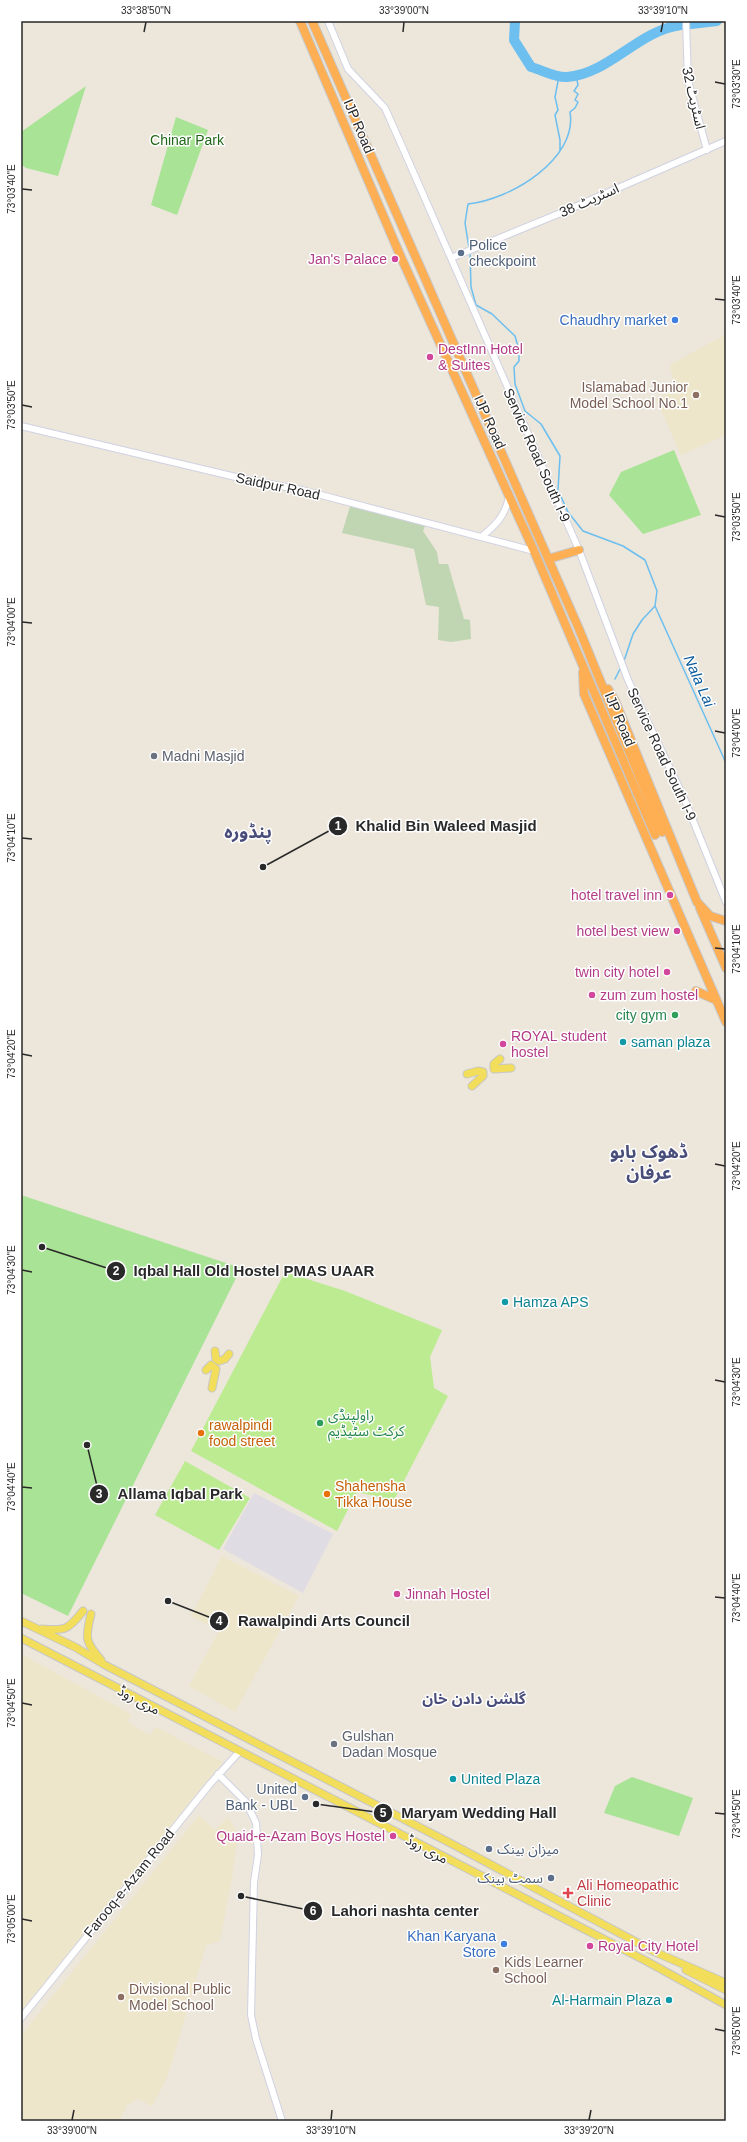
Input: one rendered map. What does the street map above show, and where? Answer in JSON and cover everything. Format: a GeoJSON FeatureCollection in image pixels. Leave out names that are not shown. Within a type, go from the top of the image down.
{"type":"FeatureCollection","features":[{"type":"Feature","properties":{"kind":"highway","name":"IJP Road"},"geometry":{"type":"LineString","coordinates":[[300,21],[400,255],[534,551],[583,667],[659,833],[596,672],[548,559],[312,21]]}},
{"type":"Feature","properties":{"kind":"highway"},"geometry":{"type":"LineString","coordinates":[[548,559],[579,550]]}},
{"type":"Feature","properties":{"kind":"highway"},"geometry":{"type":"LineString","coordinates":[[583,667],[584,694],[726,1022]]}},
{"type":"Feature","properties":{"kind":"highway"},"geometry":{"type":"LineString","coordinates":[[596,672],[615,701],[697,902],[726,968]]}},
{"type":"Feature","properties":{"kind":"highway"},"geometry":{"type":"LineString","coordinates":[[697,902],[710,916],[726,921]]}},
{"type":"Feature","properties":{"kind":"highway"},"geometry":{"type":"LineString","coordinates":[[696,991],[716,1000]]}},
{"type":"Feature","properties":{"kind":"main road"},"geometry":{"type":"LineString","coordinates":[[500,1059],[494,1064],[494,1069],[511,1068]]}},
{"type":"Feature","properties":{"kind":"main road"},"geometry":{"type":"LineString","coordinates":[[467,1074],[478,1071],[483,1072],[483,1076],[472,1086]]}},
{"type":"Feature","properties":{"kind":"main road"},"geometry":{"type":"LineString","coordinates":[[215,1351],[216,1359],[219,1361],[225,1359],[229,1354]]}},
{"type":"Feature","properties":{"kind":"main road"},"geometry":{"type":"LineString","coordinates":[[206,1370],[211,1365],[216,1369],[212,1388]]}},
{"type":"Feature","properties":{"kind":"main road"},"geometry":{"type":"LineString","coordinates":[[36,1628],[61,1631],[71,1626],[83,1611]]}},
{"type":"Feature","properties":{"kind":"main road","name":"مری روڈ"},"geometry":{"type":"LineString","coordinates":[[91,1614],[86,1633],[86,1640],[92,1650],[106,1665]]}},
{"type":"Feature","properties":{"kind":"main road","name":"مری روڈ"},"geometry":{"type":"LineString","coordinates":[[21,1621],[75,1647],[106,1665],[460,1848],[655,1952],[726,1983]]}},
{"type":"Feature","properties":{"kind":"main road","name":"مری روڈ"},"geometry":{"type":"LineString","coordinates":[[21,1638],[648,1962],[726,2005]]}},
{"type":"Feature","properties":{"kind":"main road"},"geometry":{"type":"LineString","coordinates":[[655,1952],[706,1981],[726,1990]]}},
{"type":"Feature","properties":{"kind":"main road"},"geometry":{"type":"LineString","coordinates":[[648,1962],[694,1982],[726,2000]]}},
{"type":"Feature","properties":{"kind":"street","name":"Service Road South I-9"},"geometry":{"type":"LineString","coordinates":[[328,21],[348,68],[385,108],[579,550],[628,680],[684,798],[726,902]]}},
{"type":"Feature","properties":{"kind":"street","name":"اسٹریٹ 32"},"geometry":{"type":"LineString","coordinates":[[686,21],[688,81],[707,150]]}},
{"type":"Feature","properties":{"kind":"street","name":"اسٹریٹ 38"},"geometry":{"type":"LineString","coordinates":[[451,258],[726,141]]}},
{"type":"Feature","properties":{"kind":"street","name":"Saidpur Road"},"geometry":{"type":"LineString","coordinates":[[21,426],[240,478],[302,490],[534,551]]}},
{"type":"Feature","properties":{"kind":"street"},"geometry":{"type":"LineString","coordinates":[[481,537],[501,520],[507,509],[509,497]]}},
{"type":"Feature","properties":{"kind":"street","name":"Farooq-e-Azam Road"},"geometry":{"type":"LineString","coordinates":[[21,2018],[218,1774],[240,1751]]}},
{"type":"Feature","properties":{"kind":"street"},"geometry":{"type":"LineString","coordinates":[[218,1774],[246,1802],[256,1823],[258,1855],[254,1882],[252,2015],[256,2039],[272,2085],[282,2121]]}},
{"type":"Feature","properties":{"kind":"shaded area","name":"Islamabad Junior Model School No.1"},"geometry":{"type":"Polygon","coordinates":[[[726,334],[726,435],[681,455],[656,399],[675,391],[670,365],[726,334]]]}},
{"type":"Feature","properties":{"kind":"shaded area"},"geometry":{"type":"Polygon","coordinates":[[[254,1493],[333,1534],[303,1593],[223,1549],[254,1493]]]}},
{"type":"Feature","properties":{"kind":"shaded area"},"geometry":{"type":"Polygon","coordinates":[[[222,1556],[299,1596],[235,1712],[189,1686],[219,1631],[191,1616],[222,1556]]]}},
{"type":"Feature","properties":{"kind":"shaded area"},"geometry":{"type":"Polygon","coordinates":[[[21,1654],[131,1714],[128,1722],[150,1735],[156,1727],[223,1762],[21,2013],[21,1654]]]}},
{"type":"Feature","properties":{"kind":"shaded area","name":"Divisional Public Model School"},"geometry":{"type":"Polygon","coordinates":[[[199,1815],[215,1830],[228,1817],[238,1834],[232,1878],[220,1941],[206,1945],[168,2076],[152,2106],[137,2099],[127,2106],[119,2121],[21,2121],[21,2035],[199,1815]]]}},
{"type":"Feature","properties":{"kind":"green space"},"geometry":{"type":"Polygon","coordinates":[[[86,86],[58,176],[26,168],[21,164],[21,132],[86,86]]]}},
{"type":"Feature","properties":{"kind":"green space","name":"Chinar Park"},"geometry":{"type":"Polygon","coordinates":[[[176,117],[208,130],[177,215],[151,205],[176,117]]]}},
{"type":"Feature","properties":{"kind":"green space"},"geometry":{"type":"Polygon","coordinates":[[[674,450],[701,515],[643,534],[609,495],[621,472],[674,450]]]}},
{"type":"Feature","properties":{"kind":"green space"},"geometry":{"type":"Polygon","coordinates":[[[351,503],[427,521],[423,531],[437,552],[439,564],[448,564],[464,619],[470,620],[471,639],[451,642],[438,640],[439,607],[426,605],[414,549],[342,533],[351,503]]]}},
{"type":"Feature","properties":{"kind":"green space"},"geometry":{"type":"Polygon","coordinates":[[[21,1195],[241,1268],[68,1616],[21,1593],[21,1195]]]}},
{"type":"Feature","properties":{"kind":"green space","name":"راولپنڈی کرکٹ سٹیڈیم"},"geometry":{"type":"Polygon","coordinates":[[[285,1272],[345,1291],[442,1330],[430,1357],[434,1388],[448,1396],[394,1500],[357,1492],[337,1531],[191,1451],[285,1272]]]}},
{"type":"Feature","properties":{"kind":"green space"},"geometry":{"type":"Polygon","coordinates":[[[185,1461],[250,1498],[219,1550],[155,1515],[185,1461]]]}},
{"type":"Feature","properties":{"kind":"green space"},"geometry":{"type":"Polygon","coordinates":[[[632,1777],[693,1798],[679,1836],[604,1813],[615,1786],[632,1777]]]}},
{"type":"Feature","properties":{"kind":"waterway"},"geometry":{"type":"LineString","coordinates":[[515,21],[514,40],[531,67],[563,77],[582,74],[597,68],[651,35],[681,25]]}},
{"type":"Feature","properties":{"kind":"waterway"},"geometry":{"type":"LineString","coordinates":[[691,24],[717,21]]}},
{"type":"Feature","properties":{"kind":"waterway","name":"Nala Lai"},"geometry":{"type":"LineString","coordinates":[[469,248],[465,223],[468,204],[485,201],[503,195],[521,186],[538,174],[552,161],[563,146],[570,129],[570,112],[575,108],[578,102],[575,100],[578,94],[574,91],[578,85],[576,75]]}},
{"type":"Feature","properties":{"kind":"waterway","name":"Nala Lai"},"geometry":{"type":"LineString","coordinates":[[559,76],[555,97],[558,110],[555,115],[560,140],[560,151]]}},
{"type":"Feature","properties":{"kind":"waterway","name":"Nala Lai"},"geometry":{"type":"LineString","coordinates":[[470,253],[471,287],[476,305],[492,314],[515,336],[519,350],[519,361],[514,367],[515,384],[525,411],[541,424],[560,456],[558,490],[568,512],[583,531],[623,546],[645,560],[657,591],[655,606],[726,763]]}},
{"type":"Feature","properties":{"kind":"waterway","name":"Nala Lai"},"geometry":{"type":"LineString","coordinates":[[624,661],[633,634],[642,620],[655,606]]}},
{"type":"Feature","properties":{"kind":"waterway","name":"Nala Lai"},"geometry":{"type":"LineString","coordinates":[[615,679],[621,667]]}},
{"type":"Feature","properties":{"kind":"place","name":"Police checkpoint"},"geometry":{"type":"Point","coordinates":[461,253]}},
{"type":"Feature","properties":{"kind":"place","name":"Jan's Palace"},"geometry":{"type":"Point","coordinates":[395,259]}},
{"type":"Feature","properties":{"kind":"place","name":"Chaudhry market"},"geometry":{"type":"Point","coordinates":[675,320]}},
{"type":"Feature","properties":{"kind":"place","name":"DestInn Hotel & Suites"},"geometry":{"type":"Point","coordinates":[430,357]}},
{"type":"Feature","properties":{"kind":"place","name":"Islamabad Junior Model School No.1"},"geometry":{"type":"Point","coordinates":[696,395]}},
{"type":"Feature","properties":{"kind":"place","name":"Madni Masjid"},"geometry":{"type":"Point","coordinates":[154,756]}},
{"type":"Feature","properties":{"kind":"place","name":"Khalid Bin Waleed Masjid"},"geometry":{"type":"Point","coordinates":[263,867]}},
{"type":"Feature","properties":{"kind":"place","name":"hotel travel inn"},"geometry":{"type":"Point","coordinates":[670,895]}},
{"type":"Feature","properties":{"kind":"place","name":"hotel best view"},"geometry":{"type":"Point","coordinates":[677,931]}},
{"type":"Feature","properties":{"kind":"place","name":"twin city hotel"},"geometry":{"type":"Point","coordinates":[667,972]}},
{"type":"Feature","properties":{"kind":"place","name":"zum zum hostel"},"geometry":{"type":"Point","coordinates":[592,995]}},
{"type":"Feature","properties":{"kind":"place","name":"city gym"},"geometry":{"type":"Point","coordinates":[675,1015]}},
{"type":"Feature","properties":{"kind":"place","name":"saman plaza"},"geometry":{"type":"Point","coordinates":[623,1042]}},
{"type":"Feature","properties":{"kind":"place","name":"ROYAL student hostel"},"geometry":{"type":"Point","coordinates":[503,1044]}},
{"type":"Feature","properties":{"kind":"place","name":"Iqbal Hall Old Hostel PMAS UAAR"},"geometry":{"type":"Point","coordinates":[42,1247]}},
{"type":"Feature","properties":{"kind":"place","name":"Hamza APS"},"geometry":{"type":"Point","coordinates":[505,1302]}},
{"type":"Feature","properties":{"kind":"place","name":"راولپنڈی کرکٹ سٹیڈیم"},"geometry":{"type":"Point","coordinates":[320,1423]}},
{"type":"Feature","properties":{"kind":"place","name":"rawalpindi food street"},"geometry":{"type":"Point","coordinates":[201,1433]}},
{"type":"Feature","properties":{"kind":"place","name":"Allama Iqbal Park"},"geometry":{"type":"Point","coordinates":[87,1445]}},
{"type":"Feature","properties":{"kind":"place","name":"Shahensha Tikka House"},"geometry":{"type":"Point","coordinates":[327,1494]}},
{"type":"Feature","properties":{"kind":"place","name":"Jinnah Hostel"},"geometry":{"type":"Point","coordinates":[397,1594]}},
{"type":"Feature","properties":{"kind":"place","name":"Rawalpindi Arts Council"},"geometry":{"type":"Point","coordinates":[168,1601]}},
{"type":"Feature","properties":{"kind":"place","name":"Gulshan Dadan Mosque"},"geometry":{"type":"Point","coordinates":[334,1744]}},
{"type":"Feature","properties":{"kind":"place","name":"United Plaza"},"geometry":{"type":"Point","coordinates":[453,1779]}},
{"type":"Feature","properties":{"kind":"place","name":"United Bank - UBL"},"geometry":{"type":"Point","coordinates":[305,1797]}},
{"type":"Feature","properties":{"kind":"place","name":"Maryam Wedding Hall"},"geometry":{"type":"Point","coordinates":[316,1804]}},
{"type":"Feature","properties":{"kind":"place","name":"Quaid-e-Azam Boys Hostel"},"geometry":{"type":"Point","coordinates":[393,1836]}},
{"type":"Feature","properties":{"kind":"place","name":"میزان بینک"},"geometry":{"type":"Point","coordinates":[489,1849]}},
{"type":"Feature","properties":{"kind":"place","name":"سمٹ بینک"},"geometry":{"type":"Point","coordinates":[551,1878]}},
{"type":"Feature","properties":{"kind":"place","name":"Ali Homeopathic Clinic"},"geometry":{"type":"Point","coordinates":[568,1893]}},
{"type":"Feature","properties":{"kind":"place","name":"Lahori nashta center"},"geometry":{"type":"Point","coordinates":[241,1896]}},
{"type":"Feature","properties":{"kind":"place","name":"Khan Karyana Store"},"geometry":{"type":"Point","coordinates":[504,1944]}},
{"type":"Feature","properties":{"kind":"place","name":"Royal City Hotel"},"geometry":{"type":"Point","coordinates":[590,1946]}},
{"type":"Feature","properties":{"kind":"place","name":"Kids Learner School"},"geometry":{"type":"Point","coordinates":[496,1970]}},
{"type":"Feature","properties":{"kind":"place","name":"Divisional Public Model School"},"geometry":{"type":"Point","coordinates":[121,1997]}},
{"type":"Feature","properties":{"kind":"place","name":"Al-Harmain Plaza"},"geometry":{"type":"Point","coordinates":[669,2000]}},
{"type":"Feature","properties":{"kind":"district","name":"پنڈورہ"},"geometry":{"type":"Point","coordinates":[248,832]}},
{"type":"Feature","properties":{"kind":"district","name":"ڈھوک بابو عرفان"},"geometry":{"type":"Point","coordinates":[649,1162]}},
{"type":"Feature","properties":{"kind":"district","name":"گلشن دادن خان"},"geometry":{"type":"Point","coordinates":[474,1699]}}]}
